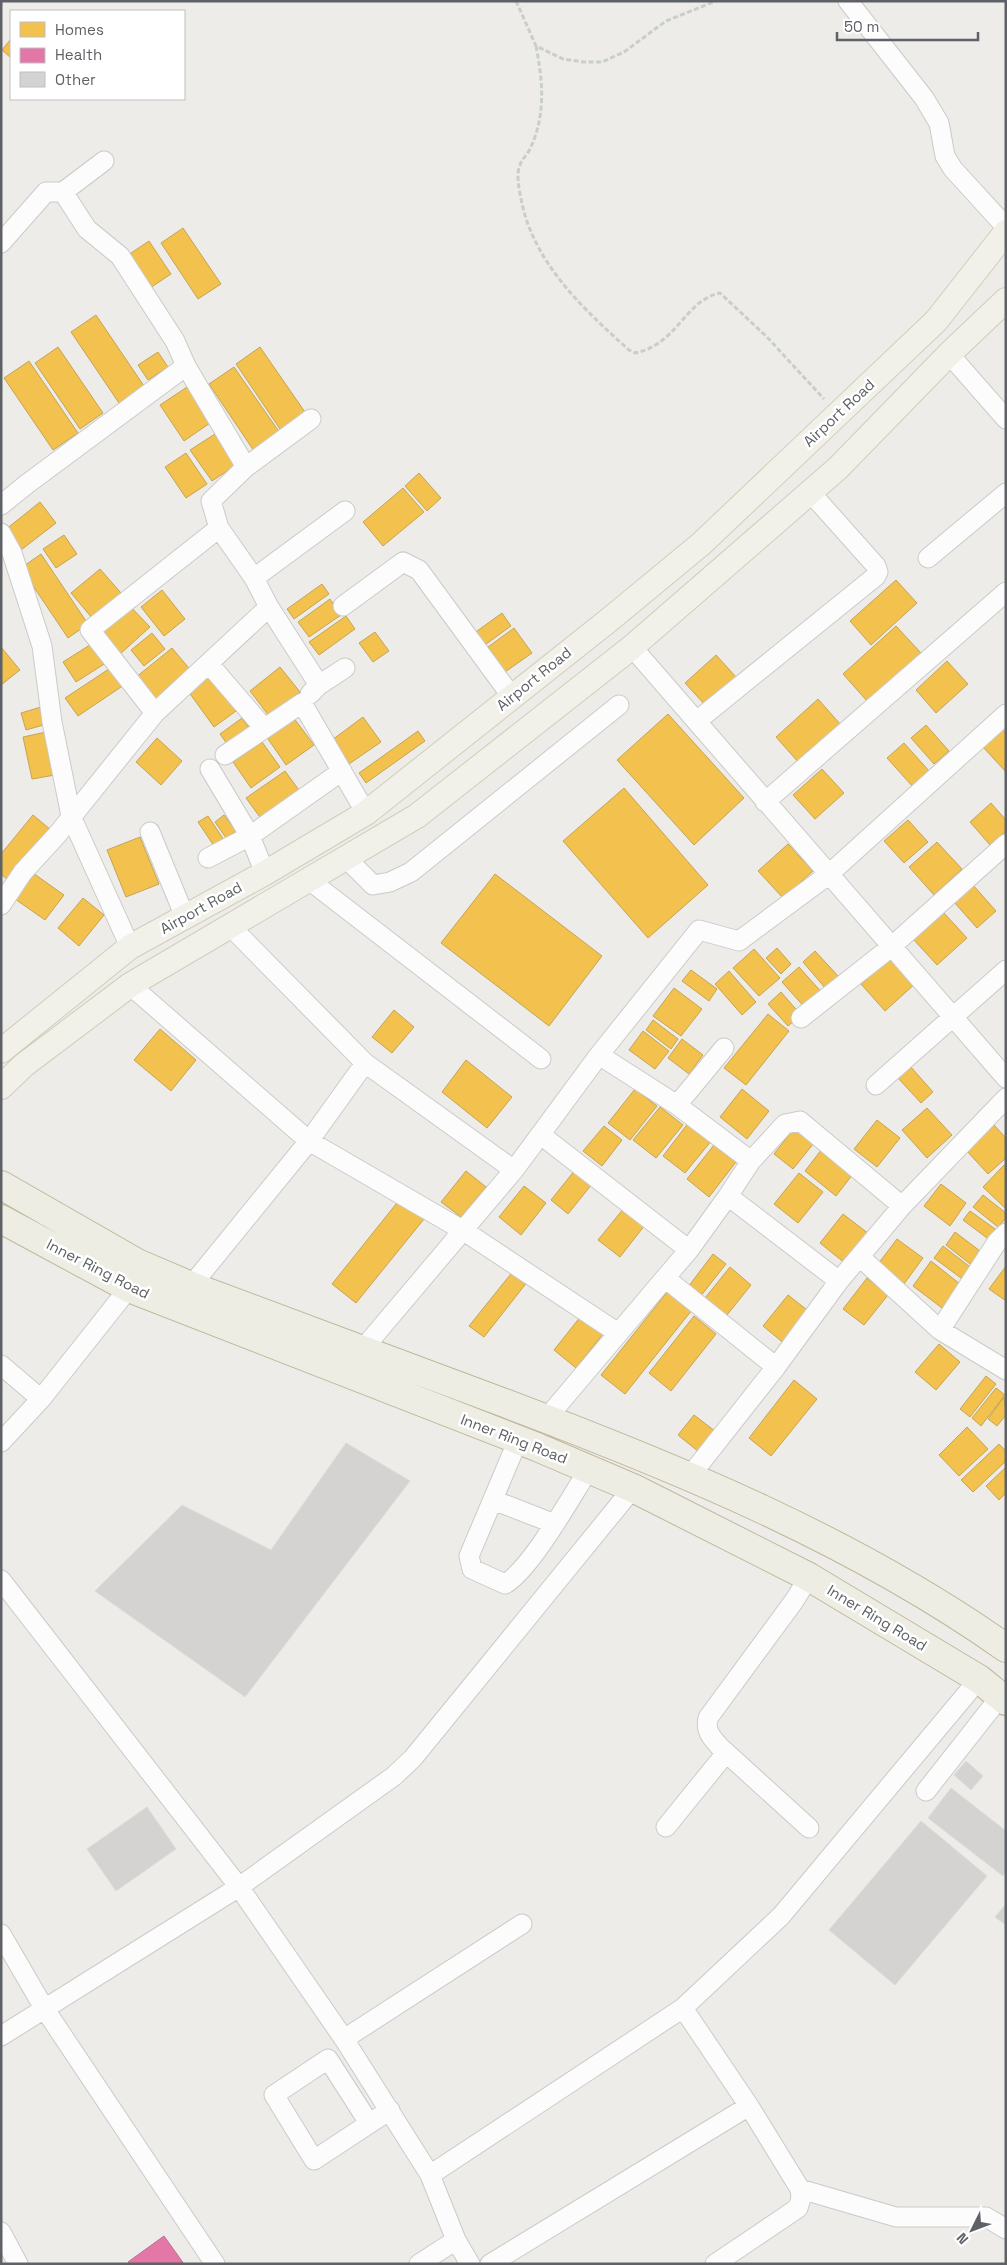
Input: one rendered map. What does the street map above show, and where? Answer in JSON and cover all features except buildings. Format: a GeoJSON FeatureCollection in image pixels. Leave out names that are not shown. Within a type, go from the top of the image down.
{"type":"FeatureCollection","features":[{"type":"Feature","properties":{"kind":"highway","name":"Inner Ring Road"},"geometry":{"type":"LineString","coordinates":[[1,1185],[137,1263],[191,1286],[546,1419],[690,1476],[846,1552],[923,1593],[1006,1648]]}},
{"type":"Feature","properties":{"kind":"highway","name":"Inner Ring Road"},"geometry":{"type":"LineString","coordinates":[[1,1219],[128,1288],[518,1440],[633,1488],[809,1577],[979,1679],[1003,1699]]}},
{"type":"Feature","properties":{"kind":"main road","name":"Airport Road"},"geometry":{"type":"LineString","coordinates":[[4,1046],[130,947],[265,873],[366,813],[609,620],[701,544],[936,321],[1006,232]]}},
{"type":"Feature","properties":{"kind":"main road","name":"Airport Road"},"geometry":{"type":"LineString","coordinates":[[1,1087],[24,1065],[130,985],[417,816],[632,647],[838,468],[949,354],[1006,300]]}},
{"type":"Feature","properties":{"kind":"main road"},"geometry":{"type":"LineString","coordinates":[[609,620],[632,647]]}},
{"type":"Feature","properties":{"kind":"street"},"geometry":{"type":"LineString","coordinates":[[848,1],[924,98],[939,123],[945,156],[953,169],[1006,227]]}},
{"type":"Feature","properties":{"kind":"street"},"geometry":{"type":"LineString","coordinates":[[1,244],[46,192],[63,192],[104,161]]}},
{"type":"Feature","properties":{"kind":"street"},"geometry":{"type":"LineString","coordinates":[[63,192],[87,228],[120,256],[175,341],[186,366],[246,467]]}},
{"type":"Feature","properties":{"kind":"street"},"geometry":{"type":"LineString","coordinates":[[949,354],[1006,419]]}},
{"type":"Feature","properties":{"kind":"street"},"geometry":{"type":"LineString","coordinates":[[1,505],[186,366]]}},
{"type":"Feature","properties":{"kind":"street"},"geometry":{"type":"LineString","coordinates":[[312,419],[246,467],[210,501],[219,528],[254,578],[269,607],[319,685]]}},
{"type":"Feature","properties":{"kind":"street"},"geometry":{"type":"LineString","coordinates":[[698,720],[876,576],[878,572],[876,566],[810,492]]}},
{"type":"Feature","properties":{"kind":"street"},"geometry":{"type":"LineString","coordinates":[[928,558],[1006,493]]}},
{"type":"Feature","properties":{"kind":"street"},"geometry":{"type":"LineString","coordinates":[[254,578],[345,511]]}},
{"type":"Feature","properties":{"kind":"street"},"geometry":{"type":"LineString","coordinates":[[155,713],[90,630],[219,528]]}},
{"type":"Feature","properties":{"kind":"street"},"geometry":{"type":"LineString","coordinates":[[1,533],[7,557],[42,646],[52,722],[71,816],[130,947]]}},
{"type":"Feature","properties":{"kind":"street"},"geometry":{"type":"LineString","coordinates":[[343,606],[403,562],[419,570],[512,697]]}},
{"type":"Feature","properties":{"kind":"street"},"geometry":{"type":"LineString","coordinates":[[765,802],[1006,592]]}},
{"type":"Feature","properties":{"kind":"street"},"geometry":{"type":"LineString","coordinates":[[4,897],[155,713],[269,607]]}},
{"type":"Feature","properties":{"kind":"street"},"geometry":{"type":"LineString","coordinates":[[632,647],[698,720],[765,802],[953,1015],[1006,1078]]}},
{"type":"Feature","properties":{"kind":"street"},"geometry":{"type":"LineString","coordinates":[[209,664],[264,728]]}},
{"type":"Feature","properties":{"kind":"street"},"geometry":{"type":"LineString","coordinates":[[225,755],[302,703],[319,685],[345,668]]}},
{"type":"Feature","properties":{"kind":"street"},"geometry":{"type":"LineString","coordinates":[[302,703],[366,813]]}},
{"type":"Feature","properties":{"kind":"street"},"geometry":{"type":"LineString","coordinates":[[346,858],[373,885],[390,882],[411,872],[619,705]]}},
{"type":"Feature","properties":{"kind":"street"},"geometry":{"type":"LineString","coordinates":[[362,1350],[514,1170],[599,1055],[699,930],[739,940],[828,875],[1006,714]]}},
{"type":"Feature","properties":{"kind":"street"},"geometry":{"type":"LineString","coordinates":[[210,769],[250,836],[265,873]]}},
{"type":"Feature","properties":{"kind":"street"},"geometry":{"type":"LineString","coordinates":[[208,858],[250,836],[342,771]]}},
{"type":"Feature","properties":{"kind":"street"},"geometry":{"type":"LineString","coordinates":[[150,832],[185,917]]}},
{"type":"Feature","properties":{"kind":"street"},"geometry":{"type":"LineString","coordinates":[[801,1018],[891,947],[1006,844]]}},
{"type":"Feature","properties":{"kind":"street"},"geometry":{"type":"LineString","coordinates":[[309,880],[541,1059]]}},
{"type":"Feature","properties":{"kind":"street"},"geometry":{"type":"LineString","coordinates":[[230,926],[365,1063],[514,1170]]}},
{"type":"Feature","properties":{"kind":"street"},"geometry":{"type":"LineString","coordinates":[[876,1085],[1006,970]]}},
{"type":"Feature","properties":{"kind":"street"},"geometry":{"type":"LineString","coordinates":[[130,985],[308,1141],[464,1231],[618,1333]]}},
{"type":"Feature","properties":{"kind":"street"},"geometry":{"type":"LineString","coordinates":[[677,1105],[724,1048]]}},
{"type":"Feature","properties":{"kind":"street"},"geometry":{"type":"LineString","coordinates":[[599,1055],[677,1105],[750,1161]]}},
{"type":"Feature","properties":{"kind":"street"},"geometry":{"type":"LineString","coordinates":[[191,1286],[308,1141],[365,1063]]}},
{"type":"Feature","properties":{"kind":"street"},"geometry":{"type":"LineString","coordinates":[[690,1476],[776,1367],[839,1281],[902,1206],[1006,1098]]}},
{"type":"Feature","properties":{"kind":"street"},"geometry":{"type":"LineString","coordinates":[[546,1419],[689,1250],[728,1196],[750,1161],[785,1124],[800,1121],[902,1206]]}},
{"type":"Feature","properties":{"kind":"street"},"geometry":{"type":"LineString","coordinates":[[541,1135],[689,1250]]}},
{"type":"Feature","properties":{"kind":"street"},"geometry":{"type":"LineString","coordinates":[[728,1196],[839,1281]]}},
{"type":"Feature","properties":{"kind":"street"},"geometry":{"type":"LineString","coordinates":[[940,1330],[997,1242],[1006,1233]]}},
{"type":"Feature","properties":{"kind":"street"},"geometry":{"type":"LineString","coordinates":[[860,1257],[940,1330],[1006,1370]]}},
{"type":"Feature","properties":{"kind":"street"},"geometry":{"type":"LineString","coordinates":[[665,1278],[776,1367]]}},
{"type":"Feature","properties":{"kind":"street"},"geometry":{"type":"LineString","coordinates":[[1,1442],[41,1400],[128,1288]]}},
{"type":"Feature","properties":{"kind":"street"},"geometry":{"type":"LineString","coordinates":[[1,1365],[41,1400]]}},
{"type":"Feature","properties":{"kind":"street"},"geometry":{"type":"LineString","coordinates":[[518,1440],[469,1556],[472,1569],[505,1584],[516,1578],[555,1524],[589,1469]]}},
{"type":"Feature","properties":{"kind":"street"},"geometry":{"type":"LineString","coordinates":[[1,2036],[239,1887],[394,1776],[413,1758],[633,1488]]}},
{"type":"Feature","properties":{"kind":"street"},"geometry":{"type":"LineString","coordinates":[[492,1500],[555,1524]]}},
{"type":"Feature","properties":{"kind":"street"},"geometry":{"type":"LineString","coordinates":[[809,1577],[794,1601],[708,1718],[706,1727],[710,1735],[726,1752],[809,1828]]}},
{"type":"Feature","properties":{"kind":"street"},"geometry":{"type":"LineString","coordinates":[[1,1580],[239,1887],[344,2038],[430,2175],[456,2240],[470,2264]]}},
{"type":"Feature","properties":{"kind":"street"},"geometry":{"type":"LineString","coordinates":[[430,2175],[683,2008],[781,1916],[979,1679]]}},
{"type":"Feature","properties":{"kind":"street"},"geometry":{"type":"LineString","coordinates":[[926,1791],[1003,1699]]}},
{"type":"Feature","properties":{"kind":"street"},"geometry":{"type":"LineString","coordinates":[[666,1827],[726,1752]]}},
{"type":"Feature","properties":{"kind":"street"},"geometry":{"type":"LineString","coordinates":[[344,2038],[522,1924]]}},
{"type":"Feature","properties":{"kind":"street"},"geometry":{"type":"LineString","coordinates":[[1,1934],[44,2008],[215,2264]]}},
{"type":"Feature","properties":{"kind":"street"},"geometry":{"type":"LineString","coordinates":[[683,2008],[750,2106],[800,2189],[801,2198],[798,2208],[715,2264]]}},
{"type":"Feature","properties":{"kind":"street"},"geometry":{"type":"LineString","coordinates":[[369,2123],[328,2059],[274,2095],[314,2160],[390,2110]]}},
{"type":"Feature","properties":{"kind":"street"},"geometry":{"type":"LineString","coordinates":[[490,2264],[750,2106]]}},
{"type":"Feature","properties":{"kind":"street"},"geometry":{"type":"LineString","coordinates":[[800,2189],[896,2217],[986,2217],[1006,2229]]}},
{"type":"Feature","properties":{"kind":"street"},"geometry":{"type":"LineString","coordinates":[[1,2232],[18,2264]]}},
{"type":"Feature","properties":{"kind":"street"},"geometry":{"type":"LineString","coordinates":[[419,2264],[456,2240]]}},
{"type":"Feature","properties":{"kind":"path"},"geometry":{"type":"LineString","coordinates":[[516,1],[536,46],[542,76],[542,117],[530,150],[519,166],[518,187],[524,217],[538,249],[558,278],[594,319],[628,350],[635,353],[659,345],[704,300],[720,293],[767,337],[837,414]]}},
{"type":"Feature","properties":{"kind":"path"},"geometry":{"type":"LineString","coordinates":[[536,46],[563,60],[602,62],[624,52],[666,22],[716,1]]}}]}
